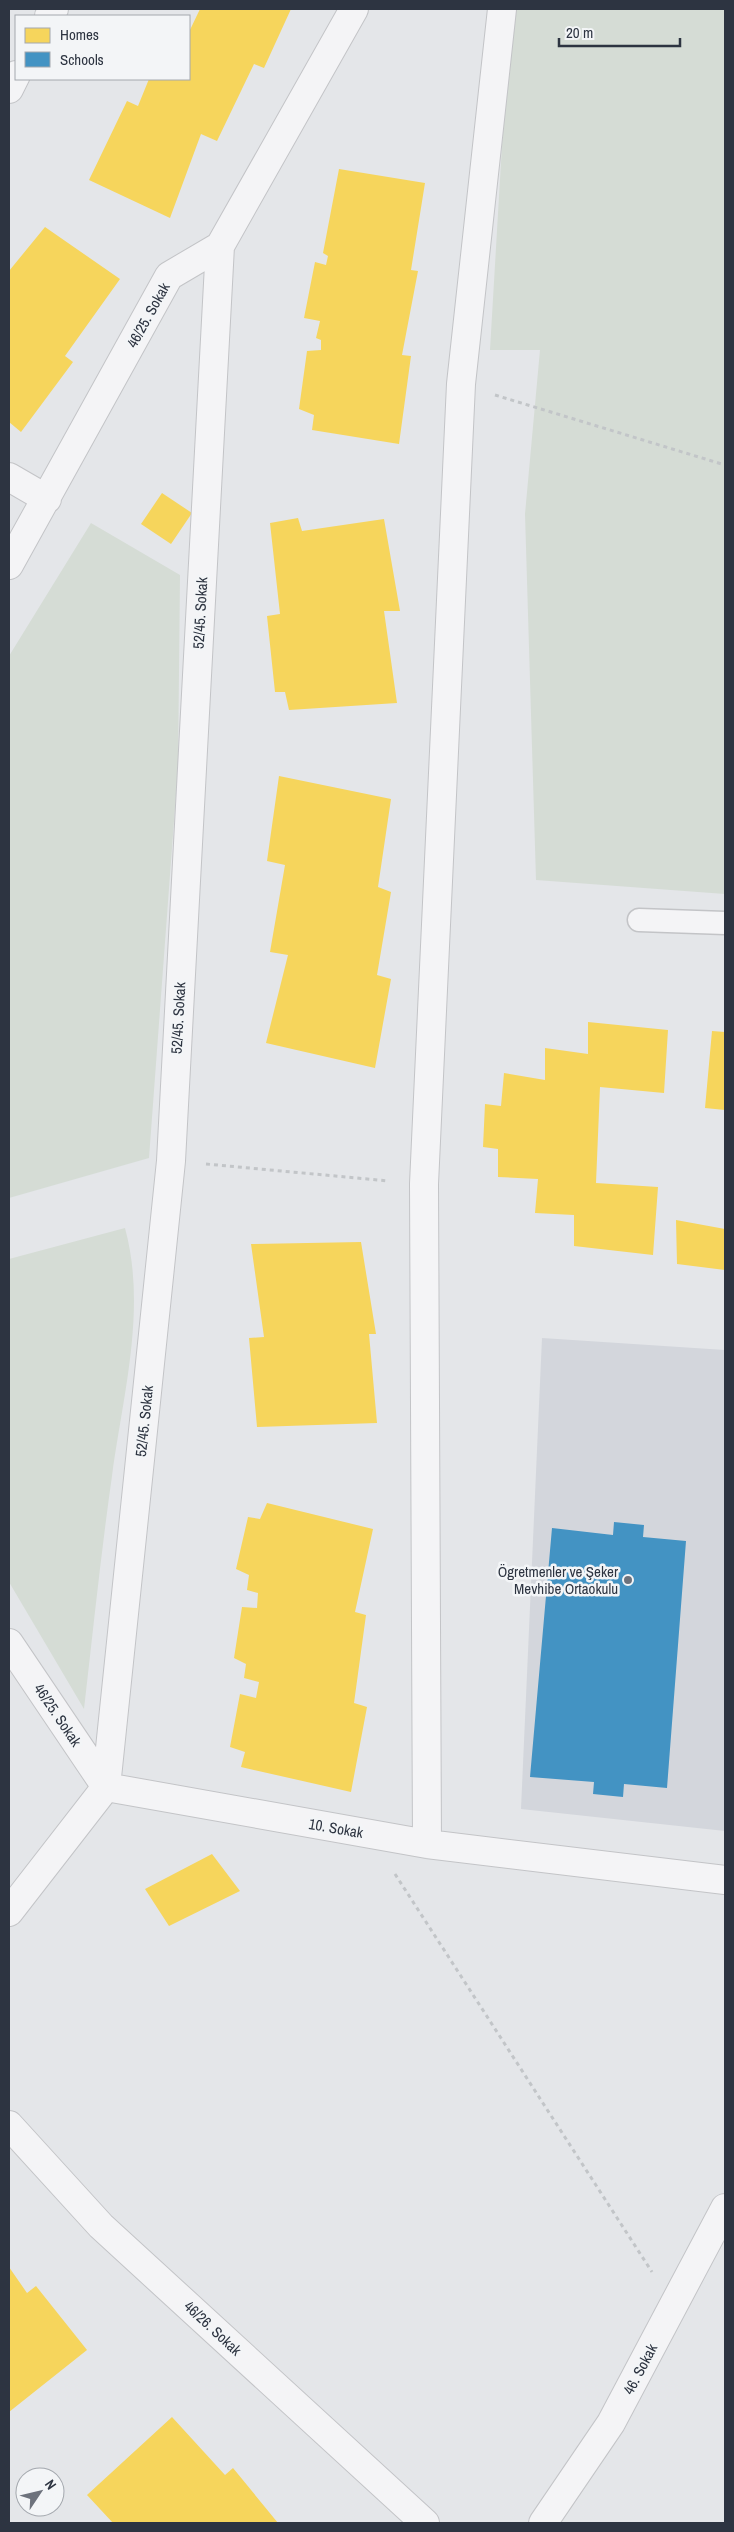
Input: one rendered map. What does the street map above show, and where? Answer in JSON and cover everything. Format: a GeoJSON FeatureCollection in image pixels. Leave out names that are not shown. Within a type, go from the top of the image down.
{"type":"FeatureCollection","features":[{"type":"Feature","properties":{"kind":"street"},"geometry":{"type":"LineString","coordinates":[[220,246],[354,9]]}},
{"type":"Feature","properties":{"kind":"street"},"geometry":{"type":"LineString","coordinates":[[427,1844],[424,1184],[461,384],[502,9]]}},
{"type":"Feature","properties":{"kind":"street"},"geometry":{"type":"LineString","coordinates":[[9,89],[15,77]]}},
{"type":"Feature","properties":{"kind":"street","name":"46/25. Sokak"},"geometry":{"type":"LineString","coordinates":[[9,564],[47,499],[169,276],[220,246]]}},
{"type":"Feature","properties":{"kind":"street","name":"52/45. Sokak"},"geometry":{"type":"LineString","coordinates":[[106,1787],[171,1160],[220,246]]}},
{"type":"Feature","properties":{"kind":"street"},"geometry":{"type":"LineString","coordinates":[[9,477],[47,499]]}},
{"type":"Feature","properties":{"kind":"street","name":"46/25. Sokak"},"geometry":{"type":"LineString","coordinates":[[9,1643],[106,1787]]}},
{"type":"Feature","properties":{"kind":"street"},"geometry":{"type":"LineString","coordinates":[[9,1912],[106,1787]]}},
{"type":"Feature","properties":{"kind":"street","name":"10. Sokak"},"geometry":{"type":"LineString","coordinates":[[106,1787],[427,1844],[725,1880]]}},
{"type":"Feature","properties":{"kind":"street","name":"46/26. Sokak"},"geometry":{"type":"LineString","coordinates":[[9,2125],[101,2226],[425,2523]]}},
{"type":"Feature","properties":{"kind":"street","name":"46. Sokak"},"geometry":{"type":"LineString","coordinates":[[543,2523],[611,2423],[725,2208]]}},
{"type":"Feature","properties":{"kind":"lane"},"geometry":{"type":"LineString","coordinates":[[639,920],[725,923]]}},
{"type":"Feature","properties":{"kind":"path"},"geometry":{"type":"LineString","coordinates":[[461,384],[725,465]]}},
{"type":"Feature","properties":{"kind":"path"},"geometry":{"type":"LineString","coordinates":[[171,1160],[424,1184]]}},
{"type":"Feature","properties":{"kind":"path"},"geometry":{"type":"LineString","coordinates":[[394,1872],[674,2306]]}},
{"type":"Feature","properties":{"kind":"shaded area"},"geometry":{"type":"Polygon","coordinates":[[[510,9],[725,9],[725,894],[536,880],[525,514],[540,350],[490,350],[510,9]]]}},
{"type":"Feature","properties":{"kind":"shaded area"},"geometry":{"type":"Polygon","coordinates":[[[91,523],[180,575],[178,767],[149,1158],[9,1198],[9,656],[91,523]]]}},
{"type":"Feature","properties":{"kind":"shaded area"},"geometry":{"type":"Polygon","coordinates":[[[125,1228],[134,1289],[131,1352],[108,1505],[84,1709],[9,1582],[9,1259],[125,1228]]]}},
{"type":"Feature","properties":{"kind":"shaded area","name":"Ögretmenler ve Şeker Mevhibe Ortaokulu"},"geometry":{"type":"Polygon","coordinates":[[[542,1338],[725,1350],[725,1831],[521,1809],[542,1338]]]}},
{"type":"Feature","properties":{"kind":"building: Homes"},"geometry":{"type":"Polygon","coordinates":[[[200,9],[291,9],[264,68],[254,64],[217,141],[201,134],[170,218],[89,180],[127,101],[138,106],[149,80],[190,80],[190,30],[200,9]]]}},
{"type":"Feature","properties":{"kind":"building: Homes"},"geometry":{"type":"Polygon","coordinates":[[[339,169],[425,183],[411,270],[418,271],[402,355],[411,356],[399,444],[312,430],[314,415],[299,409],[307,351],[321,350],[321,340],[316,338],[320,321],[304,318],[315,262],[326,265],[328,256],[323,253],[339,169]]]}},
{"type":"Feature","properties":{"kind":"building: Homes"},"geometry":{"type":"Polygon","coordinates":[[[45,227],[120,279],[65,356],[73,362],[21,432],[9,422],[9,271],[45,227]]]}},
{"type":"Feature","properties":{"kind":"building: Homes"},"geometry":{"type":"Polygon","coordinates":[[[162,493],[192,513],[171,544],[141,524],[162,493]]]}},
{"type":"Feature","properties":{"kind":"building: Homes"},"geometry":{"type":"Polygon","coordinates":[[[298,518],[302,531],[384,519],[400,611],[384,611],[397,703],[289,710],[285,692],[275,692],[267,616],[280,614],[270,523],[298,518]]]}},
{"type":"Feature","properties":{"kind":"building: Homes"},"geometry":{"type":"Polygon","coordinates":[[[279,776],[391,799],[378,887],[391,892],[377,975],[391,979],[375,1068],[266,1043],[288,955],[270,952],[285,865],[267,861],[279,776]]]}},
{"type":"Feature","properties":{"kind":"building: Homes"},"geometry":{"type":"Polygon","coordinates":[[[588,1022],[668,1030],[664,1093],[600,1087],[596,1183],[658,1187],[653,1255],[574,1246],[574,1215],[535,1213],[538,1179],[498,1177],[498,1149],[483,1147],[485,1104],[501,1106],[504,1073],[545,1080],[545,1048],[588,1054],[588,1022]]]}},
{"type":"Feature","properties":{"kind":"building: Homes"},"geometry":{"type":"Polygon","coordinates":[[[712,1031],[725,1032],[725,1110],[705,1108],[712,1031]]]}},
{"type":"Feature","properties":{"kind":"building: Homes"},"geometry":{"type":"Polygon","coordinates":[[[676,1220],[725,1229],[725,1270],[677,1264],[676,1220]]]}},
{"type":"Feature","properties":{"kind":"building: Homes"},"geometry":{"type":"Polygon","coordinates":[[[361,1242],[376,1334],[369,1334],[377,1423],[257,1427],[249,1338],[264,1337],[251,1244],[361,1242]]]}},
{"type":"Feature","properties":{"kind":"building: Homes"},"geometry":{"type":"Polygon","coordinates":[[[267,1503],[373,1529],[355,1612],[366,1615],[354,1703],[367,1707],[351,1792],[241,1767],[245,1752],[230,1747],[240,1694],[256,1698],[259,1682],[244,1678],[246,1664],[234,1658],[242,1607],[257,1608],[258,1593],[247,1590],[249,1575],[236,1569],[248,1517],[260,1519],[267,1503]]]}},
{"type":"Feature","properties":{"kind":"building: Homes"},"geometry":{"type":"Polygon","coordinates":[[[212,1854],[240,1891],[169,1926],[145,1889],[212,1854]]]}},
{"type":"Feature","properties":{"kind":"building: Homes"},"geometry":{"type":"Polygon","coordinates":[[[9,2267],[27,2293],[36,2286],[87,2350],[9,2412],[9,2267]]]}},
{"type":"Feature","properties":{"kind":"building: Homes"},"geometry":{"type":"Polygon","coordinates":[[[172,2417],[225,2475],[233,2468],[278,2523],[113,2523],[87,2495],[172,2417]]]}},
{"type":"Feature","properties":{"kind":"building: Schools","name":"Ögretmenler ve Şeker Mevhibe Ortaokulu"},"geometry":{"type":"Polygon","coordinates":[[[614,1522],[644,1525],[643,1537],[686,1541],[667,1788],[624,1784],[623,1797],[593,1794],[594,1782],[530,1777],[552,1528],[613,1535],[614,1522]]]}},
{"type":"Feature","properties":{"kind":"place","name":"Ögretmenler ve Şeker Mevhibe Ortaokulu"},"geometry":{"type":"Point","coordinates":[628,1580]}}]}
